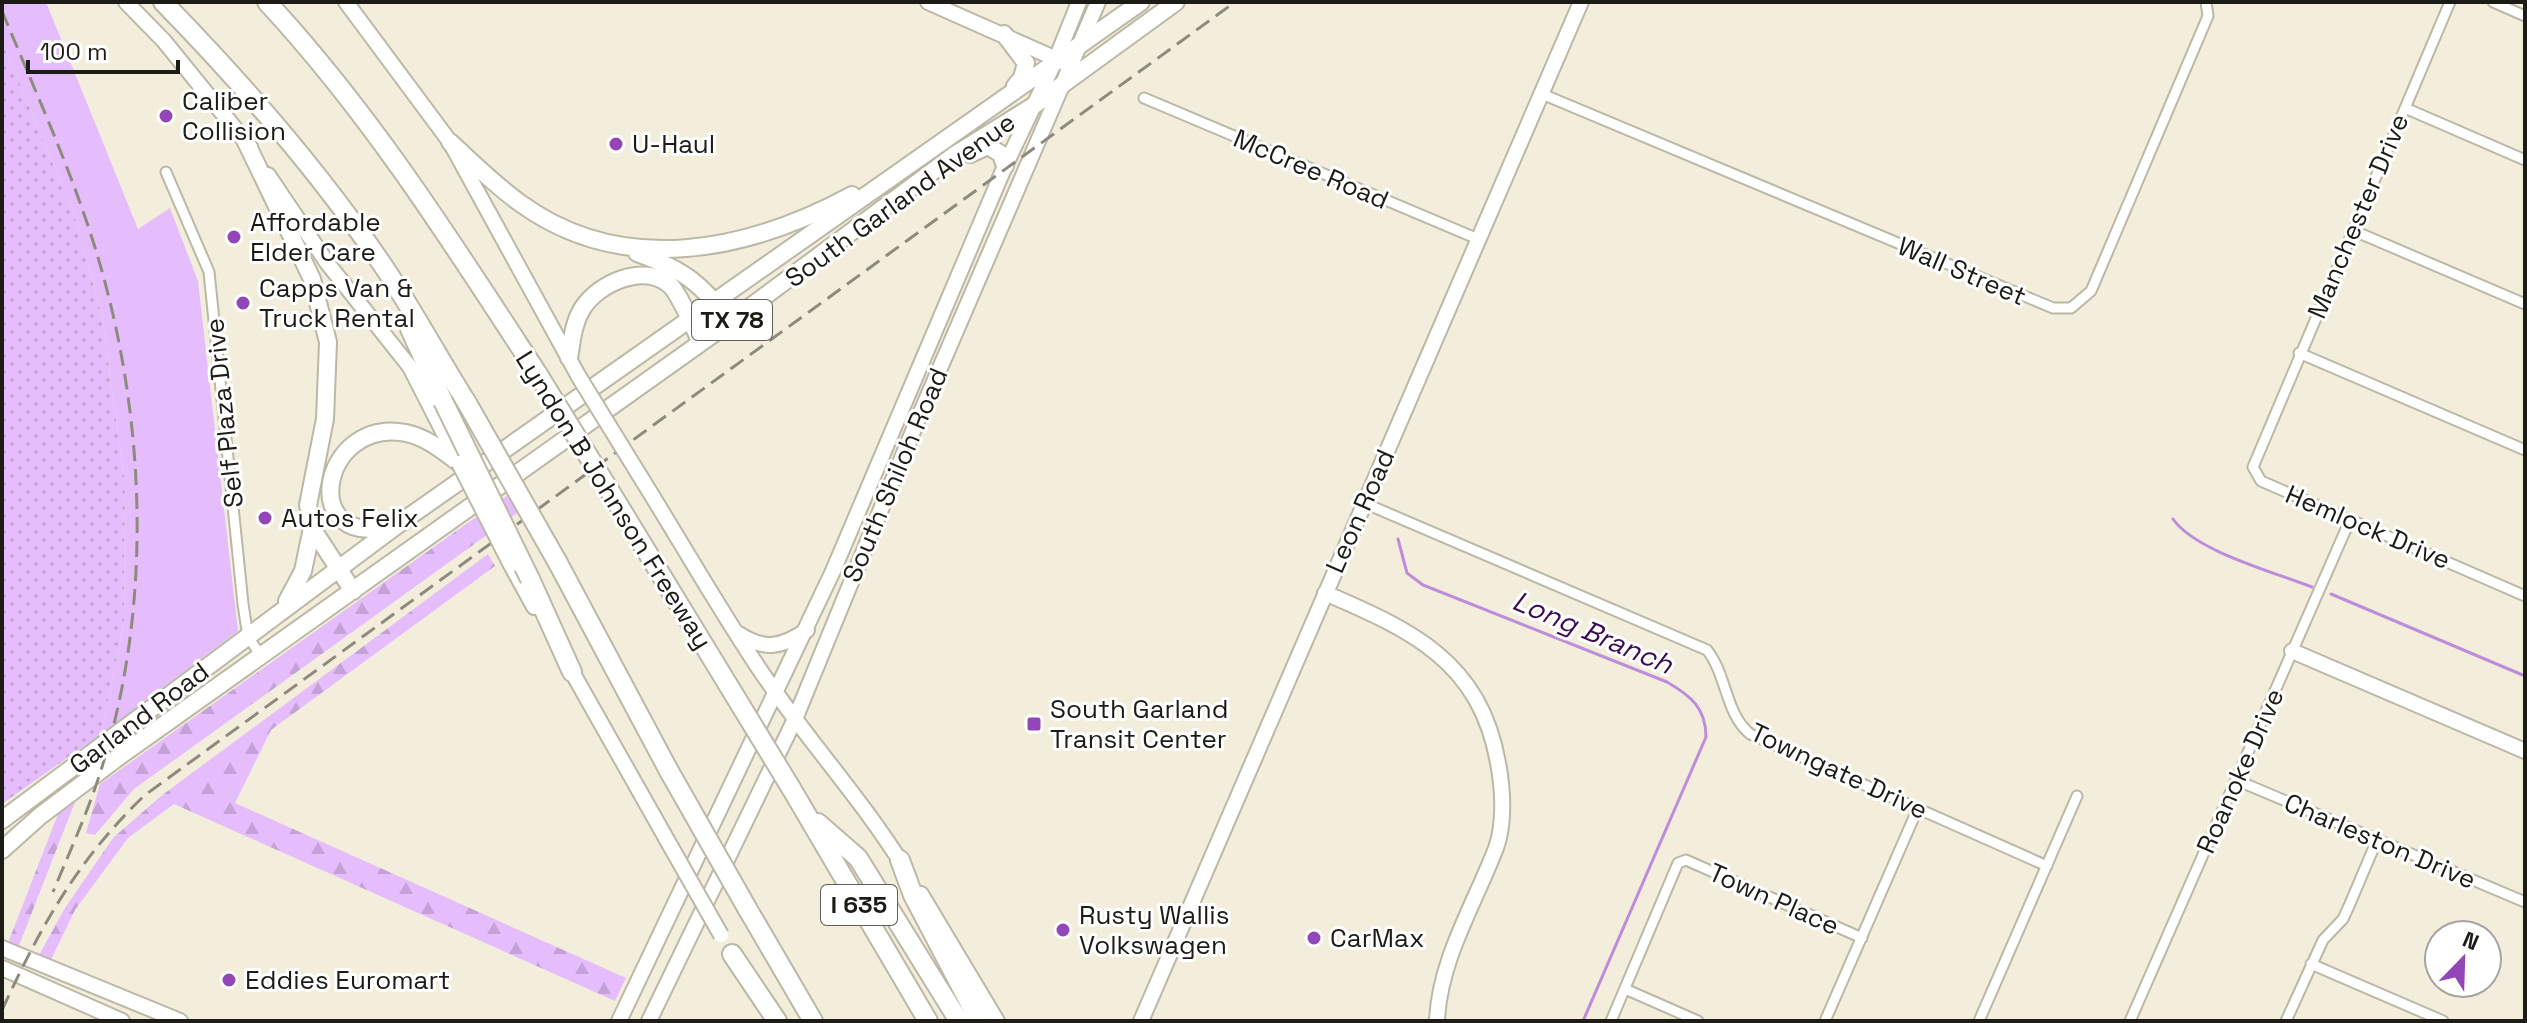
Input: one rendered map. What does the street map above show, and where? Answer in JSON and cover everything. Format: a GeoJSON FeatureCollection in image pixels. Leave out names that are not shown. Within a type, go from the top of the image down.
{"type":"FeatureCollection","features":[{"type":"Feature","properties":{"kind":"highway"},"geometry":{"type":"LineString","coordinates":[[163,2],[270,120],[376,258],[467,403],[558,563],[669,771],[813,1021]]}},
{"type":"Feature","properties":{"kind":"highway","name":"Lyndon B Johnson Freeway"},"geometry":{"type":"LineString","coordinates":[[267,2],[295,33],[411,183],[539,376],[805,811],[928,1021]]}},
{"type":"Feature","properties":{"kind":"highway"},"geometry":{"type":"LineString","coordinates":[[376,258],[572,672]]}},
{"type":"Feature","properties":{"kind":"highway"},"geometry":{"type":"LineString","coordinates":[[805,811],[858,858],[959,1021]]}},
{"type":"Feature","properties":{"kind":"highway"},"geometry":{"type":"LineString","coordinates":[[900,860],[913,895],[979,1021]]}},
{"type":"Feature","properties":{"kind":"highway"},"geometry":{"type":"LineString","coordinates":[[732,954],[777,1021]]}},
{"type":"Feature","properties":{"kind":"main road"},"geometry":{"type":"LineString","coordinates":[[126,2],[164,41],[245,140],[328,264],[410,367],[511,565],[769,1021]]}},
{"type":"Feature","properties":{"kind":"main road","name":"Lyndon B Johnson Freeway"},"geometry":{"type":"LineString","coordinates":[[346,2],[450,142],[579,377],[643,481],[778,694],[835,766],[900,860],[997,1021]]}},
{"type":"Feature","properties":{"kind":"main road"},"geometry":{"type":"LineString","coordinates":[[928,2],[1070,65]]}},
{"type":"Feature","properties":{"kind":"main road","name":"South Shiloh Road"},"geometry":{"type":"LineString","coordinates":[[619,1021],[778,694],[1033,106],[1070,65],[1079,2]]}},
{"type":"Feature","properties":{"kind":"main road"},"geometry":{"type":"LineString","coordinates":[[1081,44],[1098,2]]}},
{"type":"Feature","properties":{"kind":"main road","name":"South Garland Avenue"},"geometry":{"type":"LineString","coordinates":[[268,653],[730,322],[956,154],[1033,106],[1065,82],[1081,44],[1141,2]]}},
{"type":"Feature","properties":{"kind":"main road","name":"South Garland Avenue"},"geometry":{"type":"LineString","coordinates":[[277,615],[336,569],[664,336],[685,313],[714,301],[1010,93],[1070,65],[1176,2]]}},
{"type":"Feature","properties":{"kind":"main road","name":"Leon Road"},"geometry":{"type":"LineString","coordinates":[[1141,1021],[1581,2]]}},
{"type":"Feature","properties":{"kind":"main road"},"geometry":{"type":"LineString","coordinates":[[1004,34],[1026,63],[1022,78],[1010,93]]}},
{"type":"Feature","properties":{"kind":"main road","name":"South Shiloh Road"},"geometry":{"type":"LineString","coordinates":[[649,1021],[795,719],[851,578],[1065,82]]}},
{"type":"Feature","properties":{"kind":"main road"},"geometry":{"type":"LineString","coordinates":[[245,140],[312,279],[328,342],[325,419],[308,505],[312,528],[353,591]]}},
{"type":"Feature","properties":{"kind":"main road"},"geometry":{"type":"LineString","coordinates":[[450,142],[522,204],[603,240],[675,267],[695,280],[730,322]]}},
{"type":"Feature","properties":{"kind":"main road"},"geometry":{"type":"LineString","coordinates":[[956,154],[968,154],[988,146],[1001,154],[1005,166]]}},
{"type":"Feature","properties":{"kind":"main road"},"geometry":{"type":"LineString","coordinates":[[603,240],[683,249],[756,237],[820,212],[906,165]]}},
{"type":"Feature","properties":{"kind":"main road"},"geometry":{"type":"LineString","coordinates":[[569,358],[581,311],[592,297],[616,282],[637,276],[659,280],[671,287],[701,342]]}},
{"type":"Feature","properties":{"kind":"main road"},"geometry":{"type":"LineString","coordinates":[[903,456],[898,448],[909,416],[905,402]]}},
{"type":"Feature","properties":{"kind":"main road"},"geometry":{"type":"LineString","coordinates":[[400,523],[381,529],[359,528],[330,507],[328,488],[334,467],[344,453],[373,434],[398,432],[426,441],[459,463]]}},
{"type":"Feature","properties":{"kind":"main road"},"geometry":{"type":"LineString","coordinates":[[277,615],[293,594],[303,571],[312,528]]}},
{"type":"Feature","properties":{"kind":"main road"},"geometry":{"type":"LineString","coordinates":[[833,571],[851,578]]}},
{"type":"Feature","properties":{"kind":"main road"},"geometry":{"type":"LineString","coordinates":[[1325,593],[1397,624],[1435,649],[1471,690],[1494,742],[1501,776],[1497,843],[1442,984],[1437,1021]]}},
{"type":"Feature","properties":{"kind":"main road","name":"Garland Road"},"geometry":{"type":"LineString","coordinates":[[2,819],[277,615]]}},
{"type":"Feature","properties":{"kind":"main road"},"geometry":{"type":"LineString","coordinates":[[737,632],[752,642],[776,646],[788,643],[807,629]]}},
{"type":"Feature","properties":{"kind":"main road"},"geometry":{"type":"LineString","coordinates":[[2292,651],[2525,751]]}},
{"type":"Feature","properties":{"kind":"main road","name":"Garland Road"},"geometry":{"type":"LineString","coordinates":[[2,850],[40,816],[117,758],[268,653]]}},
{"type":"Feature","properties":{"kind":"main road"},"geometry":{"type":"LineString","coordinates":[[662,936],[685,945]]}},
{"type":"Feature","properties":{"kind":"main road"},"geometry":{"type":"LineString","coordinates":[[2,948],[179,1021]]}},
{"type":"Feature","properties":{"kind":"main road"},"geometry":{"type":"LineString","coordinates":[[2,968],[122,1021]]}},
{"type":"Feature","properties":{"kind":"street","name":"Wall Street"},"geometry":{"type":"LineString","coordinates":[[1542,94],[2053,308],[2071,308],[2091,291],[2208,16],[2206,2]]}},
{"type":"Feature","properties":{"kind":"street","name":"Manchester Drive"},"geometry":{"type":"LineString","coordinates":[[2266,431],[2450,2]]}},
{"type":"Feature","properties":{"kind":"street"},"geometry":{"type":"LineString","coordinates":[[2493,2],[2525,16]]}},
{"type":"Feature","properties":{"kind":"street","name":"McCree Road"},"geometry":{"type":"LineString","coordinates":[[1144,98],[1478,239]]}},
{"type":"Feature","properties":{"kind":"street"},"geometry":{"type":"LineString","coordinates":[[2405,108],[2525,160]]}},
{"type":"Feature","properties":{"kind":"street","name":"Self Plaza Drive"},"geometry":{"type":"LineString","coordinates":[[166,172],[209,272],[248,637]]}},
{"type":"Feature","properties":{"kind":"street"},"geometry":{"type":"LineString","coordinates":[[2352,230],[2525,304]]}},
{"type":"Feature","properties":{"kind":"street"},"geometry":{"type":"LineString","coordinates":[[2299,353],[2525,450]]}},
{"type":"Feature","properties":{"kind":"street","name":"Hemlock Drive"},"geometry":{"type":"LineString","coordinates":[[2266,431],[2253,467],[2261,481],[2525,596]]}},
{"type":"Feature","properties":{"kind":"street","name":"Towngate Drive"},"geometry":{"type":"LineString","coordinates":[[1364,503],[1707,650],[1718,665],[1732,710],[1750,734],[2047,866]]}},
{"type":"Feature","properties":{"kind":"street","name":"Roanoke Drive"},"geometry":{"type":"LineString","coordinates":[[2130,1021],[2350,520]]}},
{"type":"Feature","properties":{"kind":"street"},"geometry":{"type":"LineString","coordinates":[[248,637],[268,653]]}},
{"type":"Feature","properties":{"kind":"street","name":"Charleston Drive"},"geometry":{"type":"LineString","coordinates":[[2236,780],[2525,902]]}},
{"type":"Feature","properties":{"kind":"street"},"geometry":{"type":"LineString","coordinates":[[1979,1021],[2077,796]]}},
{"type":"Feature","properties":{"kind":"street"},"geometry":{"type":"LineString","coordinates":[[1825,1021],[1918,808]]}},
{"type":"Feature","properties":{"kind":"street"},"geometry":{"type":"LineString","coordinates":[[2286,1021],[2323,940],[2343,919],[2377,840]]}},
{"type":"Feature","properties":{"kind":"street","name":"Town Place"},"geometry":{"type":"LineString","coordinates":[[1625,989],[1678,863],[1686,860],[1862,938]]}},
{"type":"Feature","properties":{"kind":"street"},"geometry":{"type":"LineString","coordinates":[[2311,964],[2443,1021]]}},
{"type":"Feature","properties":{"kind":"street"},"geometry":{"type":"LineString","coordinates":[[1611,1021],[1625,989],[1698,1021]]}},
{"type":"Feature","properties":{"kind":"green space"},"geometry":{"type":"Polygon","coordinates":[[[2,2],[46,2],[138,229],[170,208],[198,281],[238,631],[101,734],[124,623],[125,483],[102,316],[75,217],[2,41],[2,2]]]}},
{"type":"Feature","properties":{"kind":"green space"},"geometry":{"type":"Polygon","coordinates":[[[2,41],[75,217],[102,316],[125,483],[124,623],[101,734],[2,804],[2,41]]]}},
{"type":"Feature","properties":{"kind":"green space"},"geometry":{"type":"Polygon","coordinates":[[[520,487],[530,504],[480,540],[469,522],[520,487]]]}},
{"type":"Feature","properties":{"kind":"green space"},"geometry":{"type":"Polygon","coordinates":[[[469,522],[480,540],[134,789],[95,835],[86,833],[100,784],[469,522]]]}},
{"type":"Feature","properties":{"kind":"green space"},"geometry":{"type":"Polygon","coordinates":[[[488,554],[495,566],[271,730],[235,803],[626,978],[615,1001],[174,804],[128,838],[75,910],[50,962],[38,957],[65,908],[113,838],[161,796],[488,554]]]}},
{"type":"Feature","properties":{"kind":"green space"},"geometry":{"type":"Polygon","coordinates":[[[75,802],[18,948],[8,943],[58,814],[75,802]]]}},
{"type":"Feature","properties":{"kind":"waterway"},"geometry":{"type":"LineString","coordinates":[[2173,519],[2199,541],[2217,551],[2312,587]]}},
{"type":"Feature","properties":{"kind":"waterway","name":"Long Branch"},"geometry":{"type":"LineString","coordinates":[[1398,539],[1407,573],[1423,585],[1667,682],[1690,698],[1703,718],[1706,737],[1583,1021]]}},
{"type":"Feature","properties":{"kind":"waterway"},"geometry":{"type":"LineString","coordinates":[[2331,594],[2525,676]]}},
{"type":"Feature","properties":{"kind":"railway"},"geometry":{"type":"LineString","coordinates":[[2,1010],[46,922],[80,869],[145,795],[1235,2]]}},
{"type":"Feature","properties":{"kind":"railway"},"geometry":{"type":"LineString","coordinates":[[2,11],[65,162],[97,254],[114,319],[134,454],[137,522],[135,591],[127,659],[113,726],[94,791],[53,892]]}},
{"type":"Feature","properties":{"kind":"place","name":"Caliber Collision"},"geometry":{"type":"Point","coordinates":[166,116]}},
{"type":"Feature","properties":{"kind":"place","name":"U-Haul"},"geometry":{"type":"Point","coordinates":[616,144]}},
{"type":"Feature","properties":{"kind":"place","name":"Affordable Elder Care"},"geometry":{"type":"Point","coordinates":[234,237]}},
{"type":"Feature","properties":{"kind":"place","name":"Capps Van & Truck Rental"},"geometry":{"type":"Point","coordinates":[243,303]}},
{"type":"Feature","properties":{"kind":"place","name":"Autos Felix"},"geometry":{"type":"Point","coordinates":[265,518]}},
{"type":"Feature","properties":{"kind":"place","name":"South Garland Transit Center"},"geometry":{"type":"Point","coordinates":[1034,724]}},
{"type":"Feature","properties":{"kind":"place","name":"Rusty Wallis Volkswagen"},"geometry":{"type":"Point","coordinates":[1063,930]}},
{"type":"Feature","properties":{"kind":"place","name":"CarMax"},"geometry":{"type":"Point","coordinates":[1314,938]}},
{"type":"Feature","properties":{"kind":"place","name":"Eddies Euromart"},"geometry":{"type":"Point","coordinates":[229,980]}}]}
